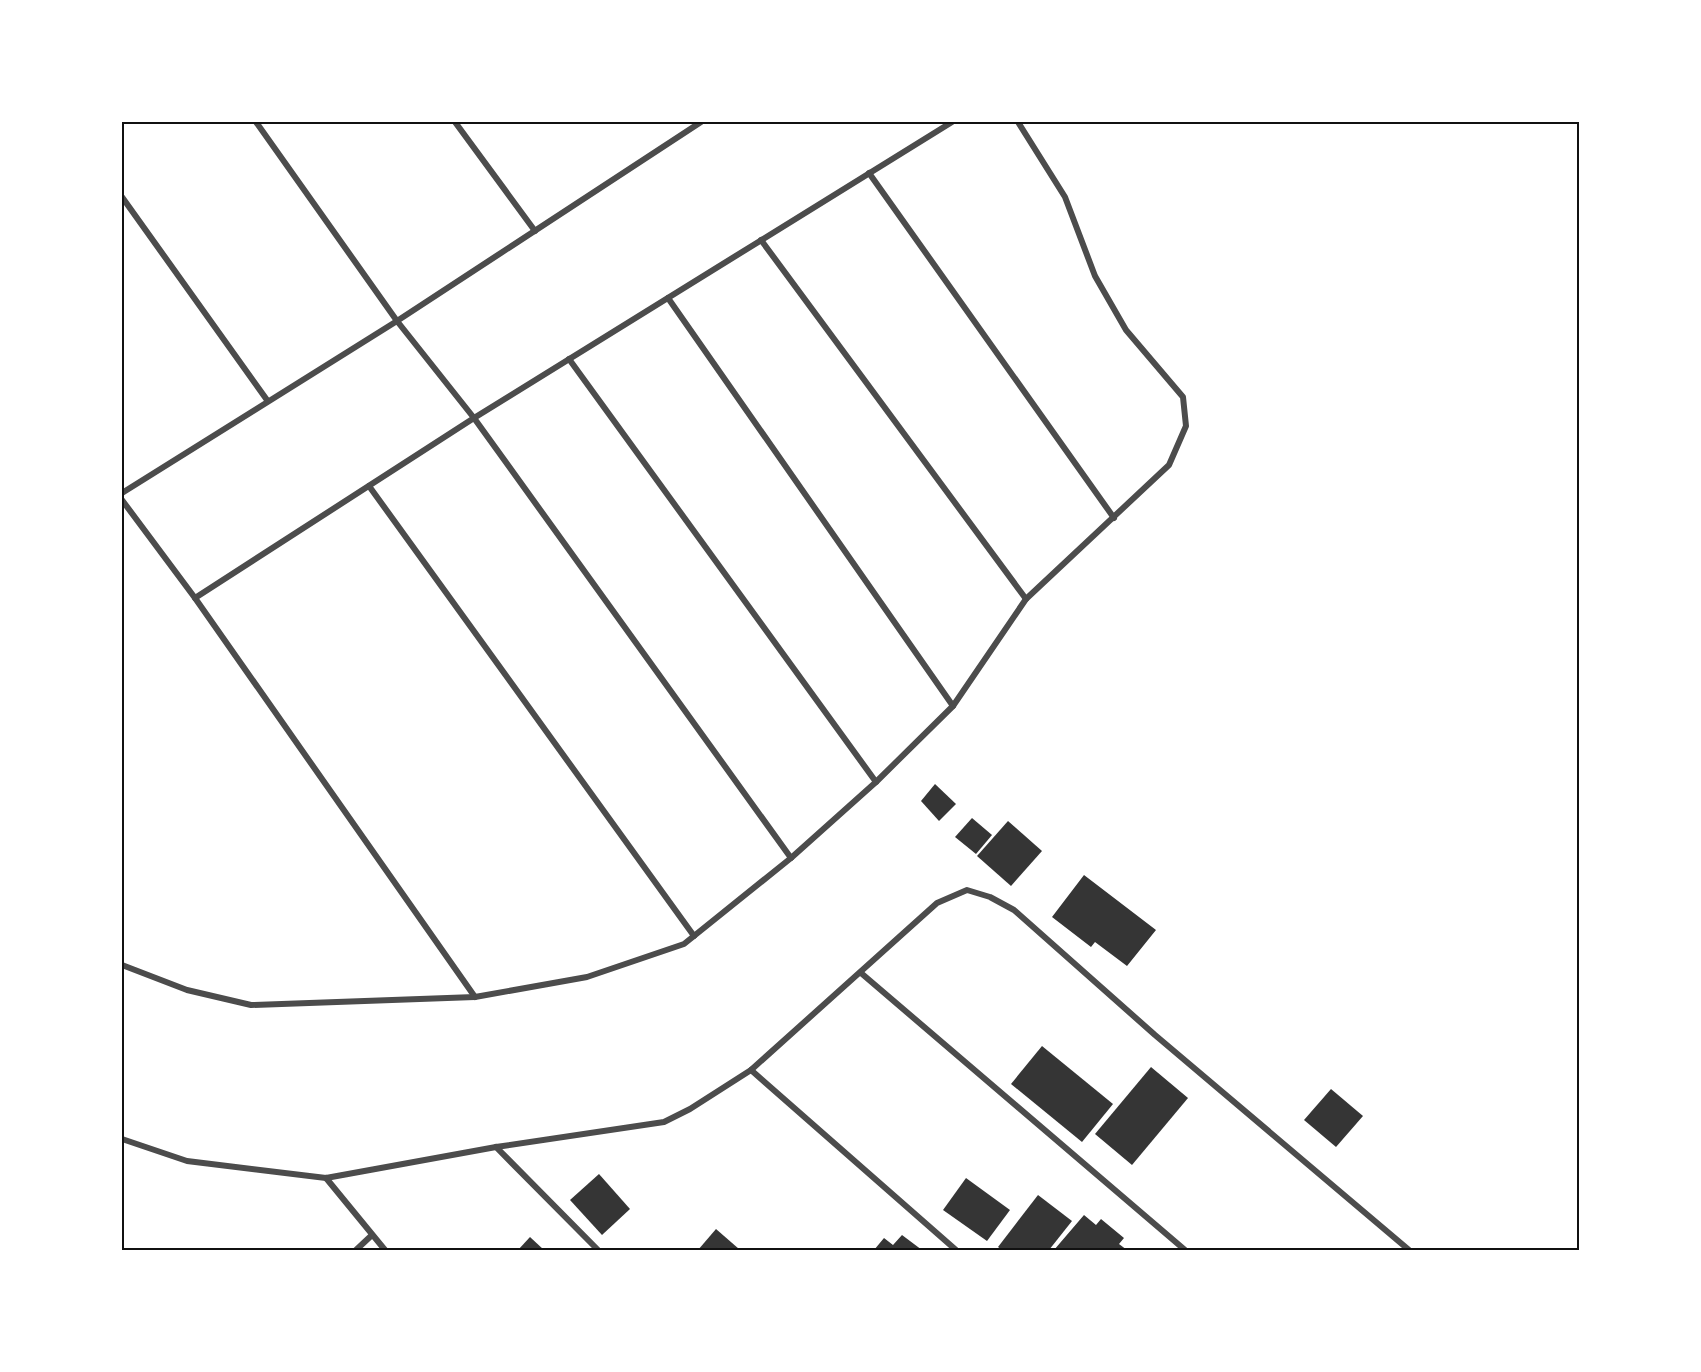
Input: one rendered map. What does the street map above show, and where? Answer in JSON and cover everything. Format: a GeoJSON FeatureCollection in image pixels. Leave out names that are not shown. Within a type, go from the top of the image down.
{"type":"FeatureCollection","features":[{"type":"Feature","properties":{"kind":"street"},"geometry":{"type":"LineString","coordinates":[[256,122],[398,321],[474,418],[791,858]]}},
{"type":"Feature","properties":{"kind":"street"},"geometry":{"type":"LineString","coordinates":[[455,122],[535,231]]}},
{"type":"Feature","properties":{"kind":"street"},"geometry":{"type":"LineString","coordinates":[[122,493],[267,400],[398,321],[701,122]]}},
{"type":"Feature","properties":{"kind":"street"},"geometry":{"type":"LineString","coordinates":[[195,598],[474,418],[952,122]]}},
{"type":"Feature","properties":{"kind":"street"},"geometry":{"type":"LineString","coordinates":[[122,965],[187,990],[251,1005],[475,997],[587,977],[684,944],[791,858],[876,782],[953,706],[1026,600],[1169,465],[1186,426],[1183,397],[1126,330],[1095,276],[1065,197],[1018,122]]}},
{"type":"Feature","properties":{"kind":"street"},"geometry":{"type":"LineString","coordinates":[[869,172],[1114,518]]}},
{"type":"Feature","properties":{"kind":"street"},"geometry":{"type":"LineString","coordinates":[[122,197],[267,400]]}},
{"type":"Feature","properties":{"kind":"street"},"geometry":{"type":"LineString","coordinates":[[761,240],[1026,600]]}},
{"type":"Feature","properties":{"kind":"street"},"geometry":{"type":"LineString","coordinates":[[668,298],[953,706]]}},
{"type":"Feature","properties":{"kind":"street"},"geometry":{"type":"LineString","coordinates":[[570,359],[876,782]]}},
{"type":"Feature","properties":{"kind":"street"},"geometry":{"type":"LineString","coordinates":[[369,486],[694,936]]}},
{"type":"Feature","properties":{"kind":"street"},"geometry":{"type":"LineString","coordinates":[[122,500],[195,598],[475,997]]}},
{"type":"Feature","properties":{"kind":"street"},"geometry":{"type":"LineString","coordinates":[[122,1139],[187,1161],[326,1178],[496,1148],[664,1122],[690,1109],[751,1070],[937,903],[967,890],[990,897],[1014,910],[1164,1043],[1409,1251]]}},
{"type":"Feature","properties":{"kind":"street"},"geometry":{"type":"LineString","coordinates":[[861,973],[1185,1251]]}},
{"type":"Feature","properties":{"kind":"street"},"geometry":{"type":"LineString","coordinates":[[751,1070],[956,1251]]}},
{"type":"Feature","properties":{"kind":"street"},"geometry":{"type":"LineString","coordinates":[[496,1148],[598,1251]]}},
{"type":"Feature","properties":{"kind":"street"},"geometry":{"type":"LineString","coordinates":[[326,1178],[385,1251]]}},
{"type":"Feature","properties":{"kind":"street"},"geometry":{"type":"LineString","coordinates":[[356,1251],[372,1235]]}},
{"type":"Feature","properties":{"kind":"building"},"geometry":{"type":"Polygon","coordinates":[[[935,784],[956,804],[939,821],[921,801],[935,784]]]}},
{"type":"Feature","properties":{"kind":"building"},"geometry":{"type":"Polygon","coordinates":[[[972,818],[992,835],[976,854],[955,837],[972,818]]]}},
{"type":"Feature","properties":{"kind":"building"},"geometry":{"type":"Polygon","coordinates":[[[1008,821],[1042,851],[1011,886],[977,856],[1008,821]]]}},
{"type":"Feature","properties":{"kind":"building"},"geometry":{"type":"Polygon","coordinates":[[[1084,875],[1156,930],[1127,966],[1095,942],[1091,947],[1052,917],[1084,875]]]}},
{"type":"Feature","properties":{"kind":"building"},"geometry":{"type":"Polygon","coordinates":[[[1042,1046],[1113,1104],[1082,1142],[1011,1084],[1042,1046]]]}},
{"type":"Feature","properties":{"kind":"building"},"geometry":{"type":"Polygon","coordinates":[[[1151,1067],[1188,1098],[1132,1165],[1095,1134],[1151,1067]]]}},
{"type":"Feature","properties":{"kind":"building"},"geometry":{"type":"Polygon","coordinates":[[[1331,1089],[1363,1116],[1336,1147],[1304,1120],[1331,1089]]]}},
{"type":"Feature","properties":{"kind":"building"},"geometry":{"type":"Polygon","coordinates":[[[599,1174],[630,1209],[602,1235],[570,1200],[599,1174]]]}},
{"type":"Feature","properties":{"kind":"building"},"geometry":{"type":"Polygon","coordinates":[[[966,1178],[1010,1210],[987,1241],[943,1210],[966,1178]]]}},
{"type":"Feature","properties":{"kind":"building"},"geometry":{"type":"Polygon","coordinates":[[[1038,1195],[1072,1221],[1049,1250],[1002,1250],[998,1247],[1038,1195]]]}},
{"type":"Feature","properties":{"kind":"building"},"geometry":{"type":"Polygon","coordinates":[[[1084,1215],[1096,1225],[1101,1219],[1124,1238],[1119,1244],[1127,1250],[1054,1250],[1084,1215]]]}},
{"type":"Feature","properties":{"kind":"building"},"geometry":{"type":"Polygon","coordinates":[[[716,1229],[739,1249],[698,1250],[716,1229]]]}},
{"type":"Feature","properties":{"kind":"building"},"geometry":{"type":"Polygon","coordinates":[[[902,1235],[922,1250],[874,1250],[884,1238],[893,1245],[902,1235]]]}},
{"type":"Feature","properties":{"kind":"building"},"geometry":{"type":"Polygon","coordinates":[[[530,1237],[544,1250],[518,1250],[530,1237]]]}}]}
